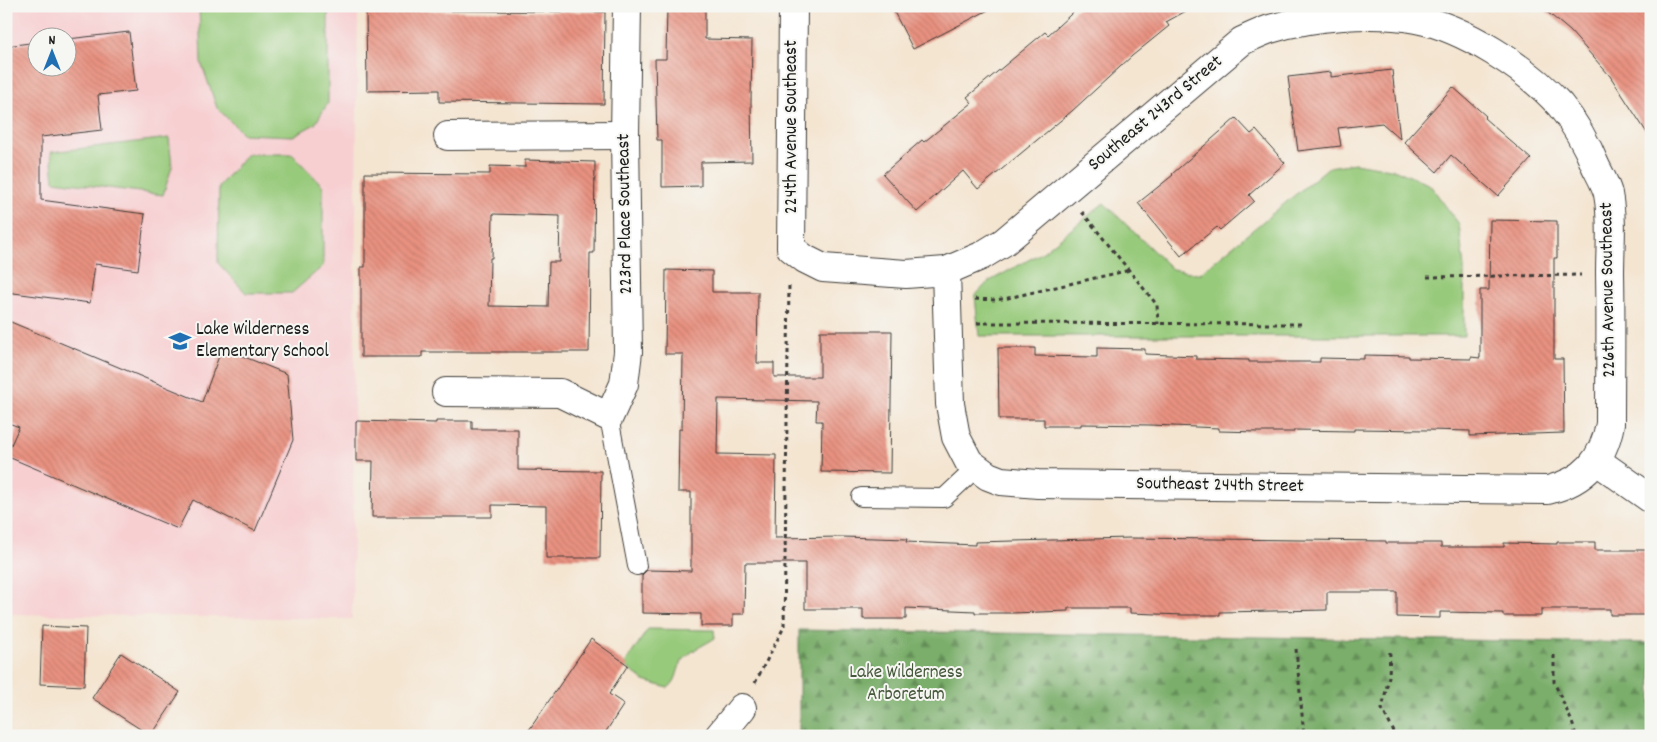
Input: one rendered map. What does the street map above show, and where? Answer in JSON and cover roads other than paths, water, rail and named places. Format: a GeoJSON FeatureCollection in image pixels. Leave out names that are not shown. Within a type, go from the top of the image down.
{"type":"FeatureCollection","features":[{"type":"Feature","properties":{"kind":"street","name":"223rd Place Southeast"},"geometry":{"type":"LineString","coordinates":[[609,418],[624,384],[628,352],[625,136],[627,6]]}},
{"type":"Feature","properties":{"kind":"street","name":"224th Avenue Southeast"},"geometry":{"type":"LineString","coordinates":[[791,248],[793,6]]}},
{"type":"Feature","properties":{"kind":"street","name":"Southeast 243rd Street"},"geometry":{"type":"LineString","coordinates":[[791,248],[823,268],[906,274],[946,297],[981,256],[1004,242],[1242,41],[1270,29],[1290,24],[1345,16],[1385,15],[1417,19],[1452,30],[1473,40],[1534,80]]}},
{"type":"Feature","properties":{"kind":"street","name":"226th Avenue Southeast"},"geometry":{"type":"LineString","coordinates":[[1534,80],[1560,105],[1578,131],[1608,193],[1611,222],[1610,274],[1612,309],[1610,424],[1607,440],[1597,461]]}},
{"type":"Feature","properties":{"kind":"street"},"geometry":{"type":"LineString","coordinates":[[448,136],[625,136]]}},
{"type":"Feature","properties":{"kind":"street","name":"Southeast 244th Street"},"geometry":{"type":"LineString","coordinates":[[946,297],[950,404],[952,424],[956,438],[969,462],[976,468],[1001,481],[1018,484],[1548,490],[1563,487],[1576,480],[1597,461]]}},
{"type":"Feature","properties":{"kind":"street"},"geometry":{"type":"LineString","coordinates":[[446,392],[560,393],[609,418]]}},
{"type":"Feature","properties":{"kind":"street"},"geometry":{"type":"LineString","coordinates":[[1597,461],[1651,498]]}},
{"type":"Feature","properties":{"kind":"street"},"geometry":{"type":"LineString","coordinates":[[719,736],[742,708]]}},
{"type":"Feature","properties":{"kind":"lane"},"geometry":{"type":"LineString","coordinates":[[609,418],[637,566]]}},
{"type":"Feature","properties":{"kind":"lane"},"geometry":{"type":"LineString","coordinates":[[861,496],[944,498],[976,468]]}},
{"type":"Feature","properties":{"kind":"place","name":"Lake Wilderness Elementary School"},"geometry":{"type":"Point","coordinates":[180,341]}},
{"type":"Feature","properties":{"kind":"park label","name":"Lake Wilderness Arboretum"},"geometry":{"type":"Point","coordinates":[906,684]}}]}
